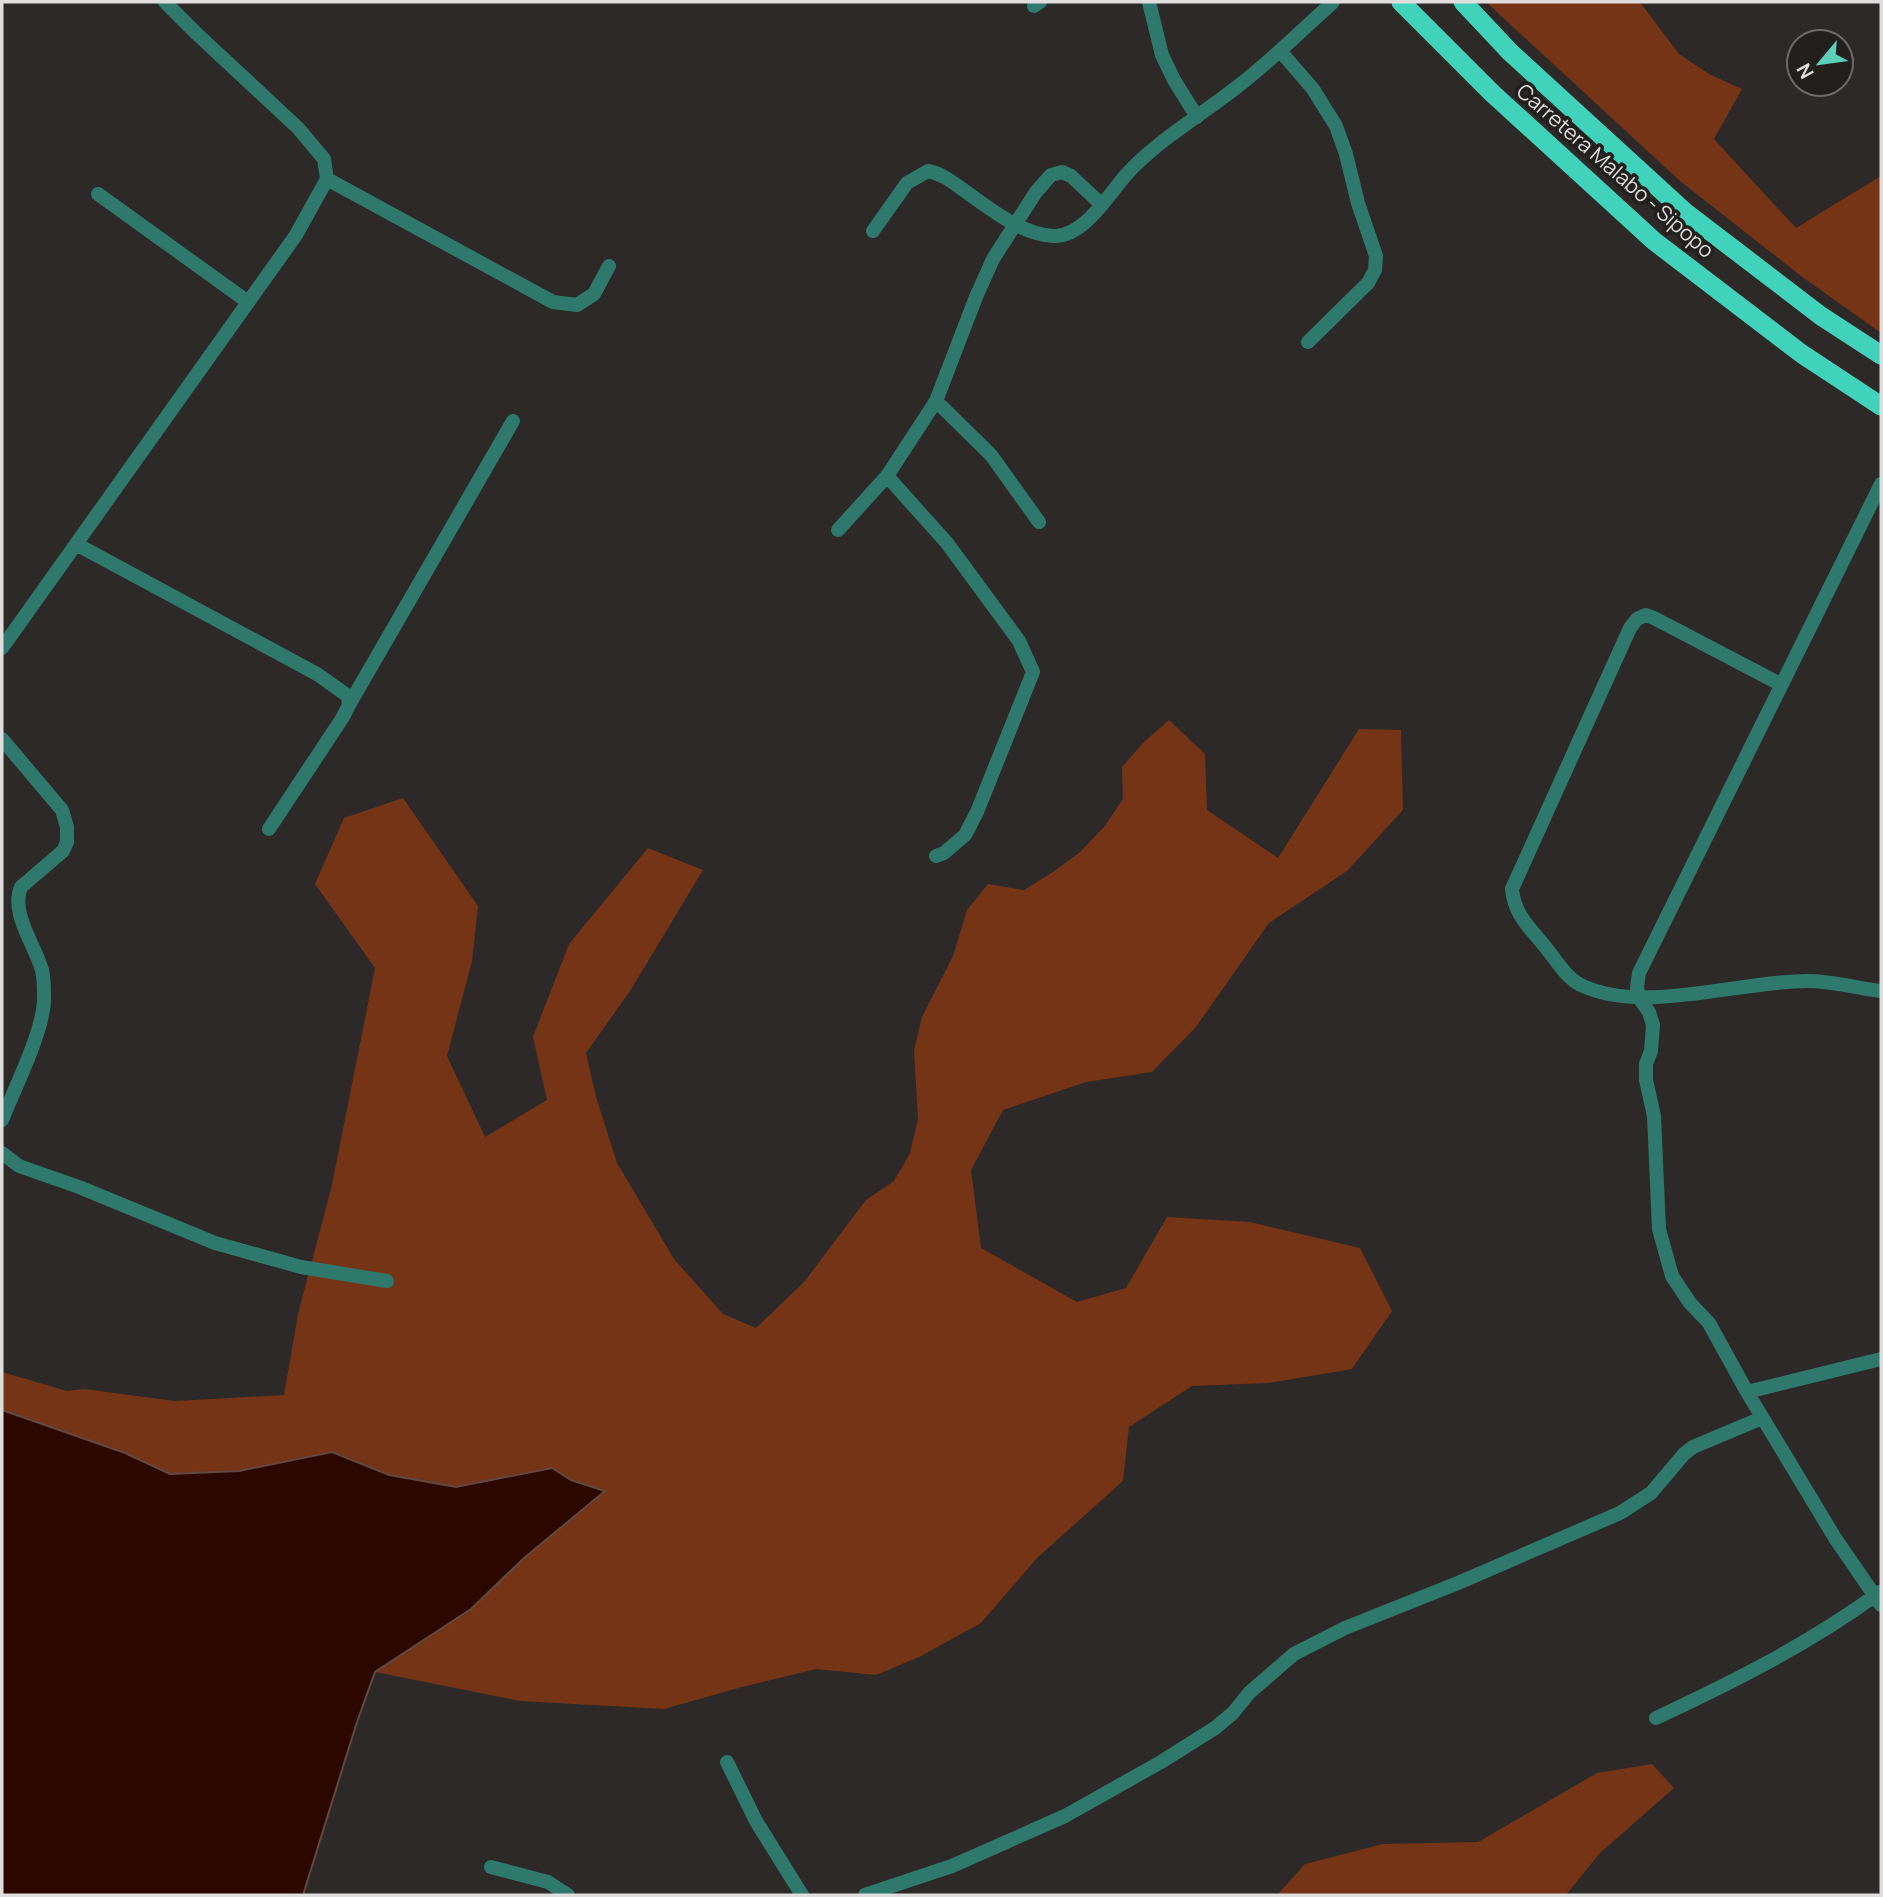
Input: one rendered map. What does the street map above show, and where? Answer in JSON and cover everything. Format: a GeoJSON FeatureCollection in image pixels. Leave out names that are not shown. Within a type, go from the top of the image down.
{"type":"FeatureCollection","features":[{"type":"Feature","properties":{"kind":"highway","name":"Carretera Malabo - Sipopo"},"geometry":{"type":"LineString","coordinates":[[1401,2],[1492,93],[1654,241],[1802,354],[1881,406]]}},
{"type":"Feature","properties":{"kind":"highway","name":"Carretera Malabo - Sipopo"},"geometry":{"type":"LineString","coordinates":[[1463,2],[1510,52],[1685,212],[1821,316],[1881,355]]}},
{"type":"Feature","properties":{"kind":"street"},"geometry":{"type":"LineString","coordinates":[[2,648],[296,235],[327,179],[324,159],[298,128],[165,2]]}},
{"type":"Feature","properties":{"kind":"street"},"geometry":{"type":"LineString","coordinates":[[1149,2],[1162,55],[1197,117]]}},
{"type":"Feature","properties":{"kind":"street"},"geometry":{"type":"LineString","coordinates":[[873,231],[907,183],[928,171],[951,181],[1016,225],[1043,234],[1064,236],[1074,232],[1143,159],[1281,52],[1333,2]]}},
{"type":"Feature","properties":{"kind":"street"},"geometry":{"type":"LineString","coordinates":[[1281,52],[1313,89],[1336,126],[1376,256],[1375,270],[1368,283],[1308,342]]}},
{"type":"Feature","properties":{"kind":"street"},"geometry":{"type":"LineString","coordinates":[[838,530],[887,477],[936,401],[993,259],[1036,192],[1051,175],[1062,172],[1071,176],[1102,205]]}},
{"type":"Feature","properties":{"kind":"street"},"geometry":{"type":"LineString","coordinates":[[327,179],[553,302],[577,305],[594,294],[609,267]]}},
{"type":"Feature","properties":{"kind":"street"},"geometry":{"type":"LineString","coordinates":[[98,194],[248,302]]}},
{"type":"Feature","properties":{"kind":"street"},"geometry":{"type":"LineString","coordinates":[[936,401],[991,455],[1039,522]]}},
{"type":"Feature","properties":{"kind":"street"},"geometry":{"type":"LineString","coordinates":[[269,829],[349,705],[513,421]]}},
{"type":"Feature","properties":{"kind":"street"},"geometry":{"type":"LineString","coordinates":[[887,477],[947,542],[1018,642],[1033,672],[977,812],[965,835],[944,853],[936,856]]}},
{"type":"Feature","properties":{"kind":"street"},"geometry":{"type":"LineString","coordinates":[[1656,1718],[1708,1694],[1879,1597],[1835,1538],[1762,1418],[1709,1323],[1690,1303],[1672,1276],[1660,1229],[1654,1116],[1646,1080],[1653,1025],[1649,1012],[1639,999],[1637,988],[1639,973],[1881,484]]}},
{"type":"Feature","properties":{"kind":"street"},"geometry":{"type":"LineString","coordinates":[[76,544],[317,674],[348,696],[349,705]]}},
{"type":"Feature","properties":{"kind":"street"},"geometry":{"type":"LineString","coordinates":[[1780,684],[1654,618],[1646,615],[1637,619],[1630,628],[1546,811],[1512,890],[1513,904],[1568,975],[1580,985],[1601,993],[1639,999],[1807,981],[1881,991]]}},
{"type":"Feature","properties":{"kind":"street"},"geometry":{"type":"LineString","coordinates":[[2,739],[62,810],[68,842],[63,851],[21,887],[19,892],[21,916],[42,971],[44,999],[42,1020],[2,1120]]}},
{"type":"Feature","properties":{"kind":"street"},"geometry":{"type":"LineString","coordinates":[[2,1153],[19,1166],[79,1187],[215,1243],[301,1267],[387,1281]]}},
{"type":"Feature","properties":{"kind":"street"},"geometry":{"type":"LineString","coordinates":[[1747,1392],[1881,1359]]}},
{"type":"Feature","properties":{"kind":"street"},"geometry":{"type":"LineString","coordinates":[[865,1895],[952,1866],[1065,1816],[1161,1762],[1214,1728],[1294,1654],[1345,1628],[1620,1513],[1651,1493],[1693,1447],[1762,1418]]}},
{"type":"Feature","properties":{"kind":"street"},"geometry":{"type":"LineString","coordinates":[[727,1762],[749,1810],[802,1895]]}},
{"type":"Feature","properties":{"kind":"street"},"geometry":{"type":"LineString","coordinates":[[491,1867],[548,1882],[568,1895]]}},
{"type":"Feature","properties":{"kind":"shaded area"},"geometry":{"type":"Polygon","coordinates":[[[1486,2],[1640,2],[1679,54],[1709,74],[1742,89],[1714,139],[1796,228],[1881,176],[1881,333],[1801,276],[1680,181],[1486,2]]]}},
{"type":"Feature","properties":{"kind":"shaded area"},"geometry":{"type":"Polygon","coordinates":[[[1169,720],[1205,754],[1207,810],[1278,858],[1359,729],[1401,730],[1403,810],[1347,871],[1269,923],[1196,1027],[1152,1072],[1086,1082],[1003,1110],[971,1170],[981,1248],[1077,1302],[1126,1288],[1167,1217],[1250,1222],[1360,1248],[1392,1311],[1352,1369],[1268,1383],[1192,1386],[1129,1427],[1123,1481],[1037,1558],[981,1623],[919,1657],[876,1675],[816,1669],[664,1709],[520,1701],[375,1672],[471,1609],[524,1558],[605,1491],[571,1480],[552,1468],[456,1487],[389,1475],[332,1452],[239,1471],[170,1474],[125,1453],[2,1410],[2,1372],[67,1391],[84,1389],[175,1401],[284,1395],[298,1314],[332,1185],[375,968],[315,884],[344,818],[403,798],[478,906],[472,961],[447,1056],[485,1137],[547,1100],[533,1037],[569,944],[648,848],[703,870],[630,991],[586,1053],[596,1097],[617,1163],[674,1259],[723,1314],[756,1328],[804,1282],[866,1200],[894,1181],[910,1153],[918,1119],[914,1050],[922,1017],[953,956],[967,910],[988,884],[1024,890],[1080,852],[1104,827],[1123,799],[1122,767],[1144,742],[1169,720]]]}},
{"type":"Feature","properties":{"kind":"shaded area"},"geometry":{"type":"Polygon","coordinates":[[[2,1410],[125,1453],[170,1474],[239,1471],[332,1452],[389,1475],[456,1487],[552,1468],[571,1480],[605,1491],[524,1558],[471,1609],[375,1672],[303,1895],[2,1895],[2,1410]]]}},
{"type":"Feature","properties":{"kind":"shaded area"},"geometry":{"type":"Polygon","coordinates":[[[1652,1764],[1674,1788],[1600,1853],[1566,1895],[1277,1895],[1305,1864],[1383,1844],[1478,1842],[1597,1773],[1652,1764]]]}}]}
